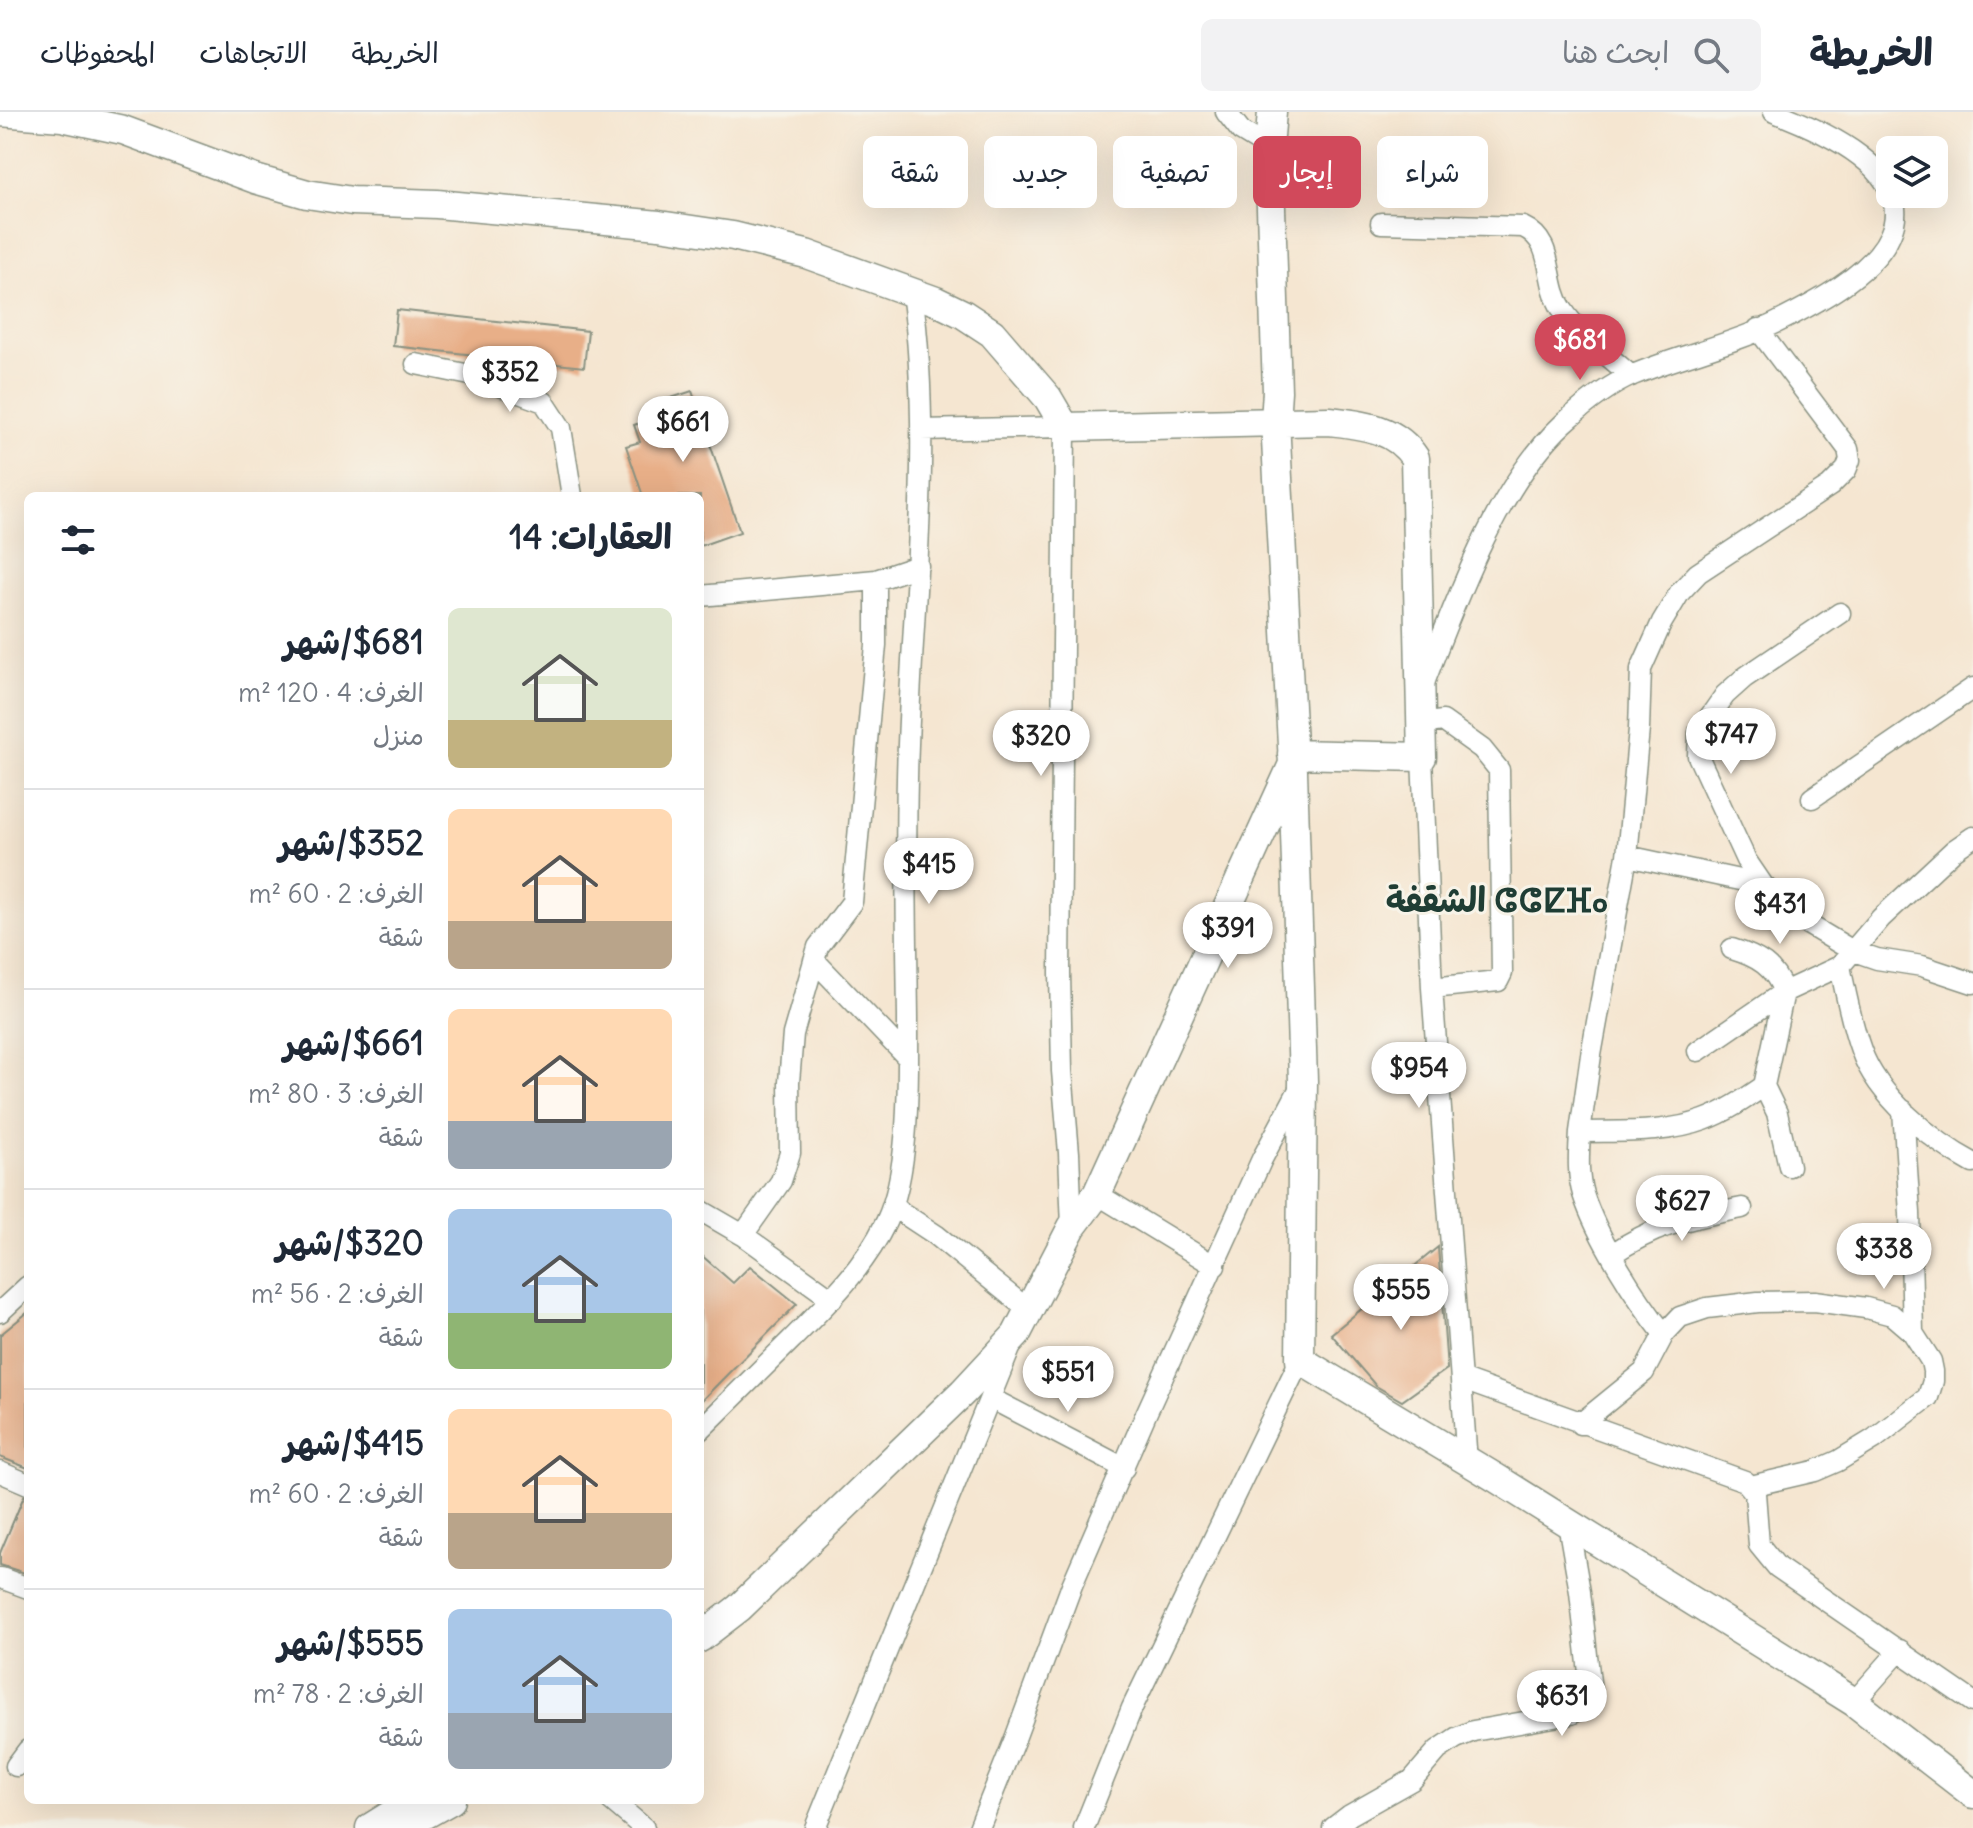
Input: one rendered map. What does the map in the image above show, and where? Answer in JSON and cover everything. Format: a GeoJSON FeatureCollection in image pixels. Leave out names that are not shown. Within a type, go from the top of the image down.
{"type":"FeatureCollection","features":[{"type":"Feature","properties":{"kind":"main road"},"geometry":{"type":"LineString","coordinates":[[0,112],[62,117],[123,130],[255,179],[307,194],[352,201],[437,204],[659,225],[733,236],[806,254],[912,292],[963,314],[992,333],[1048,398],[1065,427],[1329,421],[1368,426],[1397,437],[1415,458],[1422,757],[1293,759]]}},
{"type":"Feature","properties":{"kind":"main road"},"geometry":{"type":"LineString","coordinates":[[1270,136],[1272,112]]}},
{"type":"Feature","properties":{"kind":"main road"},"geometry":{"type":"LineString","coordinates":[[1271,208],[1277,391],[1275,421],[1293,759],[1303,1081],[1300,1360],[1854,1702],[1973,1794]]}},
{"type":"Feature","properties":{"kind":"main road"},"geometry":{"type":"LineString","coordinates":[[704,1635],[739,1608],[963,1392],[1021,1322],[1072,1227],[1097,1194],[1293,759]]}},
{"type":"Feature","properties":{"kind":"main road"},"geometry":{"type":"LineString","coordinates":[[370,1828],[409,1804]]}},
{"type":"Feature","properties":{"kind":"main road"},"geometry":{"type":"LineString","coordinates":[[401,1828],[444,1804]]}},
{"type":"Feature","properties":{"kind":"street"},"geometry":{"type":"LineString","coordinates":[[1226,112],[1241,131],[1253,138]]}},
{"type":"Feature","properties":{"kind":"street"},"geometry":{"type":"LineString","coordinates":[[1419,696],[1465,581],[1503,505],[1542,447],[1572,416],[1631,376],[1774,324],[1842,286],[1872,260],[1890,234],[1894,211],[1889,187],[1877,169],[1839,141],[1774,112]]}},
{"type":"Feature","properties":{"kind":"street"},"geometry":{"type":"LineString","coordinates":[[1381,223],[1523,227],[1536,233],[1544,244],[1549,275],[1561,308],[1580,331],[1631,376]]}},
{"type":"Feature","properties":{"kind":"street"},"geometry":{"type":"LineString","coordinates":[[704,1426],[832,1299],[862,1263],[887,1222],[897,1193],[908,1093],[907,779],[918,566],[921,430],[917,330],[912,292]]}},
{"type":"Feature","properties":{"kind":"street"},"geometry":{"type":"LineString","coordinates":[[1664,1334],[1645,1310],[1612,1254],[1583,1193],[1579,1165],[1580,1132],[1596,1025],[1627,856],[1639,729],[1641,669],[1662,622],[1680,592],[1698,573],[1830,486],[1846,470],[1850,460],[1843,440],[1802,391],[1758,329]]}},
{"type":"Feature","properties":{"kind":"street"},"geometry":{"type":"LineString","coordinates":[[416,364],[470,375],[544,402],[561,428],[571,492]]}},
{"type":"Feature","properties":{"kind":"street"},"geometry":{"type":"LineString","coordinates":[[921,430],[1065,427],[1060,973],[1062,1071],[1072,1227]]}},
{"type":"Feature","properties":{"kind":"street"},"geometry":{"type":"LineString","coordinates":[[704,596],[876,580],[918,566]]}},
{"type":"Feature","properties":{"kind":"street"},"geometry":{"type":"LineString","coordinates":[[743,1235],[781,1181],[790,1153],[792,1044],[814,960],[824,936],[852,902],[876,645],[876,580]]}},
{"type":"Feature","properties":{"kind":"street"},"geometry":{"type":"LineString","coordinates":[[1840,613],[1744,678],[1713,710],[1699,732],[1698,756],[1746,860],[1763,885],[1794,916],[1845,958],[1922,966],[1973,983]]}},
{"type":"Feature","properties":{"kind":"street"},"geometry":{"type":"LineString","coordinates":[[1812,798],[1973,688]]}},
{"type":"Feature","properties":{"kind":"street"},"geometry":{"type":"LineString","coordinates":[[1420,724],[1443,721],[1482,749],[1499,770],[1502,973],[1498,981],[1432,988]]}},
{"type":"Feature","properties":{"kind":"street"},"geometry":{"type":"LineString","coordinates":[[1422,757],[1432,988],[1467,1462]]}},
{"type":"Feature","properties":{"kind":"street"},"geometry":{"type":"LineString","coordinates":[[1698,1051],[1784,992],[1845,958],[1881,918],[1954,850],[1973,837]]}},
{"type":"Feature","properties":{"kind":"street"},"geometry":{"type":"LineString","coordinates":[[1627,856],[1763,885]]}},
{"type":"Feature","properties":{"kind":"street"},"geometry":{"type":"LineString","coordinates":[[1732,949],[1753,955],[1766,964],[1778,978],[1784,992],[1764,1086],[1777,1113],[1789,1166]]}},
{"type":"Feature","properties":{"kind":"street"},"geometry":{"type":"LineString","coordinates":[[1845,958],[1862,1054],[1876,1078],[1903,1110],[1954,1153],[1973,1163]]}},
{"type":"Feature","properties":{"kind":"street"},"geometry":{"type":"LineString","coordinates":[[814,960],[908,1058]]}},
{"type":"Feature","properties":{"kind":"street"},"geometry":{"type":"LineString","coordinates":[[979,1828],[1072,1585],[1262,1159],[1303,1081]]}},
{"type":"Feature","properties":{"kind":"street"},"geometry":{"type":"LineString","coordinates":[[1580,1132],[1650,1130],[1703,1121],[1738,1104],[1764,1086]]}},
{"type":"Feature","properties":{"kind":"street"},"geometry":{"type":"LineString","coordinates":[[1903,1110],[1913,1333]]}},
{"type":"Feature","properties":{"kind":"street"},"geometry":{"type":"LineString","coordinates":[[1097,1194],[1215,1266]]}},
{"type":"Feature","properties":{"kind":"street"},"geometry":{"type":"LineString","coordinates":[[815,1828],[1021,1322],[936,1235],[892,1206]]}},
{"type":"Feature","properties":{"kind":"street"},"geometry":{"type":"LineString","coordinates":[[1612,1254],[1647,1233],[1674,1222],[1742,1208]]}},
{"type":"Feature","properties":{"kind":"street"},"geometry":{"type":"LineString","coordinates":[[704,1212],[743,1235],[832,1299]]}},
{"type":"Feature","properties":{"kind":"street"},"geometry":{"type":"LineString","coordinates":[[0,1312],[24,1290]]}},
{"type":"Feature","properties":{"kind":"street"},"geometry":{"type":"LineString","coordinates":[[1580,1424],[1644,1372],[1664,1334],[1680,1317],[1707,1308],[1758,1302],[1815,1301],[1892,1315],[1913,1333],[1931,1361],[1933,1381],[1928,1397],[1874,1439],[1838,1461],[1815,1471],[1751,1486]]}},
{"type":"Feature","properties":{"kind":"street"},"geometry":{"type":"LineString","coordinates":[[1084,1828],[1132,1708],[1300,1360]]}},
{"type":"Feature","properties":{"kind":"street"},"geometry":{"type":"LineString","coordinates":[[1463,1380],[1580,1424],[1734,1476],[1751,1486],[1757,1501],[1759,1545],[1765,1556],[1792,1578],[1973,1702]]}},
{"type":"Feature","properties":{"kind":"street"},"geometry":{"type":"LineString","coordinates":[[992,1399],[1124,1468]]}},
{"type":"Feature","properties":{"kind":"street"},"geometry":{"type":"LineString","coordinates":[[0,1472],[24,1482]]}},
{"type":"Feature","properties":{"kind":"street"},"geometry":{"type":"LineString","coordinates":[[1333,1828],[1412,1780],[1438,1750],[1456,1738],[1473,1731],[1571,1714],[1583,1708],[1591,1691],[1580,1592],[1568,1523]]}},
{"type":"Feature","properties":{"kind":"street"},"geometry":{"type":"LineString","coordinates":[[1,1578],[24,1587]]}},
{"type":"Feature","properties":{"kind":"street"},"geometry":{"type":"LineString","coordinates":[[1854,1702],[1900,1650]]}},
{"type":"Feature","properties":{"kind":"street"},"geometry":{"type":"LineString","coordinates":[[616,1804],[644,1828]]}},
{"type":"Feature","properties":{"kind":"building"},"geometry":{"type":"Polygon","coordinates":[[[397,310],[588,331],[584,367],[393,346],[397,310]]]}},
{"type":"Feature","properties":{"kind":"building"},"geometry":{"type":"Polygon","coordinates":[[[692,391],[740,532],[704,545],[704,492],[642,492],[626,446],[640,442],[634,425],[652,419],[647,406],[692,391]]]}},
{"type":"Feature","properties":{"kind":"building"},"geometry":{"type":"Polygon","coordinates":[[[1438,1247],[1447,1369],[1402,1401],[1376,1386],[1331,1334],[1438,1247]]]}},
{"type":"Feature","properties":{"kind":"building"},"geometry":{"type":"Polygon","coordinates":[[[704,1258],[733,1283],[750,1266],[797,1304],[704,1398],[704,1258]]]}},
{"type":"Feature","properties":{"kind":"building"},"geometry":{"type":"Polygon","coordinates":[[[24,1315],[24,1466],[0,1457],[0,1335],[24,1315]]]}},
{"type":"Feature","properties":{"kind":"building"},"geometry":{"type":"Polygon","coordinates":[[[24,1496],[24,1573],[0,1565],[0,1553],[24,1496]]]}},
{"type":"Feature","properties":{"kind":"district","name":"الشقفة ⵛⵛⵇⴼⴰ"},"geometry":{"type":"Point","coordinates":[1497,899]}}]}
